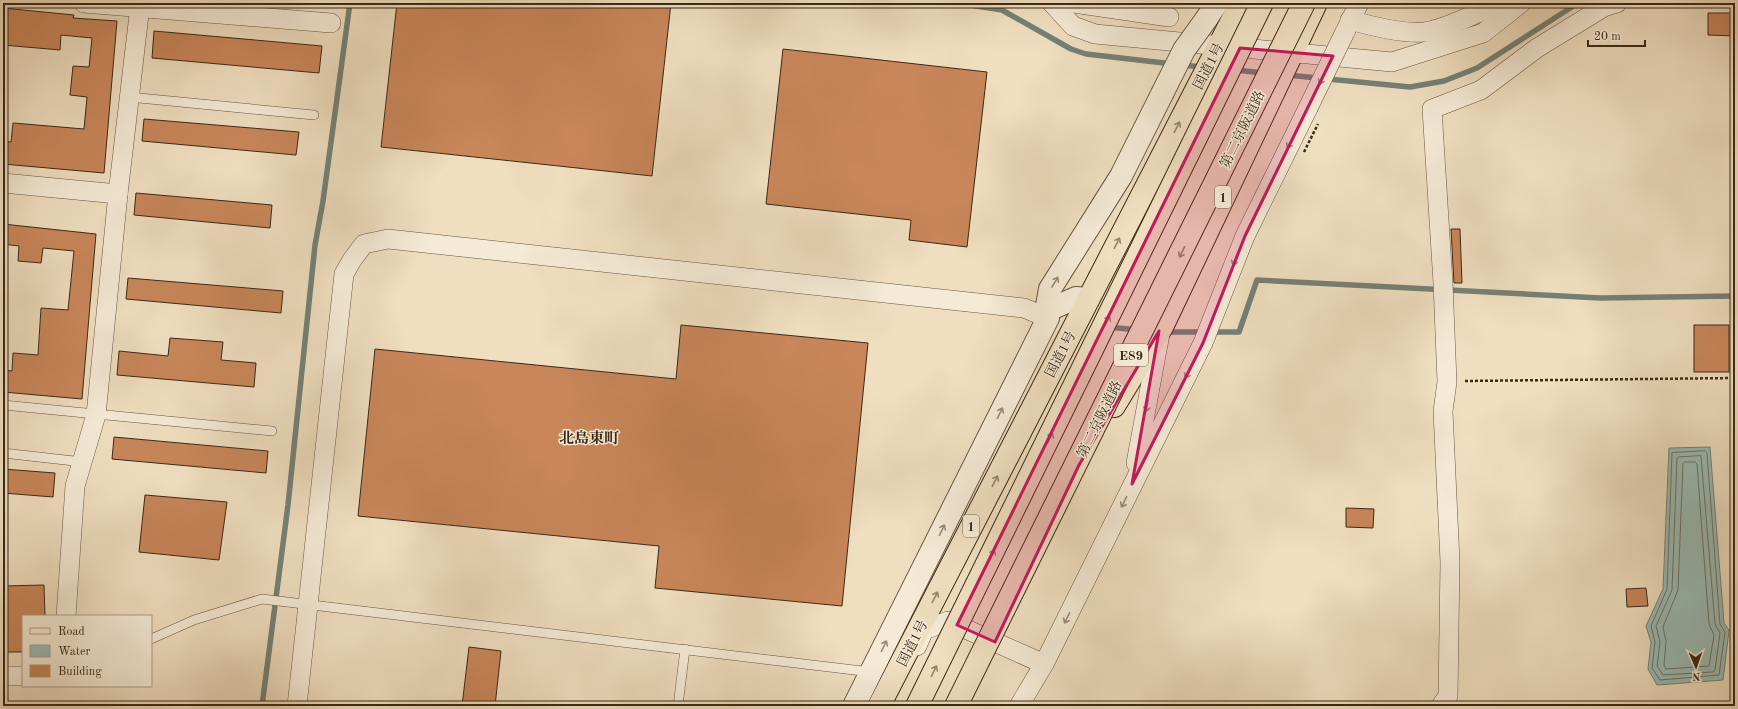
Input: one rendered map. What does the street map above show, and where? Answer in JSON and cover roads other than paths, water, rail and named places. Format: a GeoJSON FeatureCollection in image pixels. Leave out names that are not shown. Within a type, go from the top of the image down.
{"type":"FeatureCollection","features":[{"type":"Feature","properties":{"kind":"highway","name":"国道1号"},"geometry":{"type":"LineString","coordinates":[[879,706],[1241,3]]}},
{"type":"Feature","properties":{"kind":"highway","name":"E89"},"geometry":{"type":"LineString","coordinates":[[917,706],[1262,3]]}},
{"type":"Feature","properties":{"kind":"highway","name":"第二京阪道路"},"geometry":{"type":"LineString","coordinates":[[956,706],[1304,3]]}},
{"type":"Feature","properties":{"kind":"highway","name":"1"},"geometry":{"type":"LineString","coordinates":[[965,706],[1079,465],[1162,327],[1316,3]]}},
{"type":"Feature","properties":{"kind":"street"},"geometry":{"type":"LineString","coordinates":[[84,3],[252,10],[331,23]]}},
{"type":"Feature","properties":{"kind":"street"},"geometry":{"type":"LineString","coordinates":[[1052,3],[1073,26],[1095,34],[1216,51],[1290,57],[1392,62],[1483,33],[1521,3]]}},
{"type":"Feature","properties":{"kind":"street"},"geometry":{"type":"LineString","coordinates":[[1074,3],[1148,9],[1169,17]]}},
{"type":"Feature","properties":{"kind":"street"},"geometry":{"type":"LineString","coordinates":[[1020,706],[1044,664],[1205,338],[1245,236],[1359,3]]}},
{"type":"Feature","properties":{"kind":"street"},"geometry":{"type":"LineString","coordinates":[[1348,26],[1424,32],[1458,22],[1499,3]]}},
{"type":"Feature","properties":{"kind":"street"},"geometry":{"type":"LineString","coordinates":[[1441,706],[1448,696],[1450,562],[1443,411],[1447,382],[1432,109],[1481,90],[1537,48],[1604,7],[1617,3]]}},
{"type":"Feature","properties":{"kind":"street"},"geometry":{"type":"LineString","coordinates":[[66,615],[75,486],[96,415],[118,194],[140,6]]}},
{"type":"Feature","properties":{"kind":"street"},"geometry":{"type":"LineString","coordinates":[[854,706],[1047,315],[1050,290],[1121,176],[1184,50],[1212,10]]}},
{"type":"Feature","properties":{"kind":"street"},"geometry":{"type":"LineString","coordinates":[[3,183],[118,194]]}},
{"type":"Feature","properties":{"kind":"street"},"geometry":{"type":"LineString","coordinates":[[297,706],[344,274],[364,244],[388,239],[1024,308],[1047,315],[1076,298],[1088,299]]}},
{"type":"Feature","properties":{"kind":"street"},"geometry":{"type":"LineString","coordinates":[[1132,484],[1162,327]]}},
{"type":"Feature","properties":{"kind":"street"},"geometry":{"type":"LineString","coordinates":[[891,706],[924,630],[948,621],[1044,664]]}},
{"type":"Feature","properties":{"kind":"street"},"geometry":{"type":"LineString","coordinates":[[3,676],[22,676]]}},
{"type":"Feature","properties":{"kind":"lane"},"geometry":{"type":"LineString","coordinates":[[129,97],[314,115]]}},
{"type":"Feature","properties":{"kind":"lane"},"geometry":{"type":"LineString","coordinates":[[3,405],[272,431]]}},
{"type":"Feature","properties":{"kind":"lane"},"geometry":{"type":"LineString","coordinates":[[3,453],[83,462]]}},
{"type":"Feature","properties":{"kind":"lane"},"geometry":{"type":"LineString","coordinates":[[152,639],[194,620],[262,599],[871,672]]}},
{"type":"Feature","properties":{"kind":"lane"},"geometry":{"type":"LineString","coordinates":[[678,706],[686,649]]}},
{"type":"Feature","properties":{"kind":"water"},"geometry":{"type":"Polygon","coordinates":[[[1710,447],[1724,623],[1729,630],[1723,680],[1657,685],[1648,669],[1651,642],[1646,626],[1663,589],[1669,448],[1710,447]]]}},
{"type":"Feature","properties":{"kind":"waterway"},"geometry":{"type":"LineString","coordinates":[[262,706],[288,505],[315,245],[323,201],[350,3]]}},
{"type":"Feature","properties":{"kind":"waterway"},"geometry":{"type":"LineString","coordinates":[[957,3],[1002,10],[1071,49],[1086,54],[1173,64]]}},
{"type":"Feature","properties":{"kind":"waterway"},"geometry":{"type":"LineString","coordinates":[[1287,75],[1410,87],[1444,81],[1477,68],[1578,3]]}},
{"type":"Feature","properties":{"kind":"waterway"},"geometry":{"type":"LineString","coordinates":[[1181,65],[1203,67]]}},
{"type":"Feature","properties":{"kind":"waterway"},"geometry":{"type":"LineString","coordinates":[[1235,70],[1264,73]]}},
{"type":"Feature","properties":{"kind":"waterway"},"geometry":{"type":"LineString","coordinates":[[1164,332],[1239,332],[1257,280],[1600,298],[1735,296]]}},
{"type":"Feature","properties":{"kind":"waterway"},"geometry":{"type":"LineString","coordinates":[[1108,327],[1138,330]]}},
{"type":"Feature","properties":{"kind":"district","name":"北島東町"},"geometry":{"type":"Point","coordinates":[589,438]}}]}
